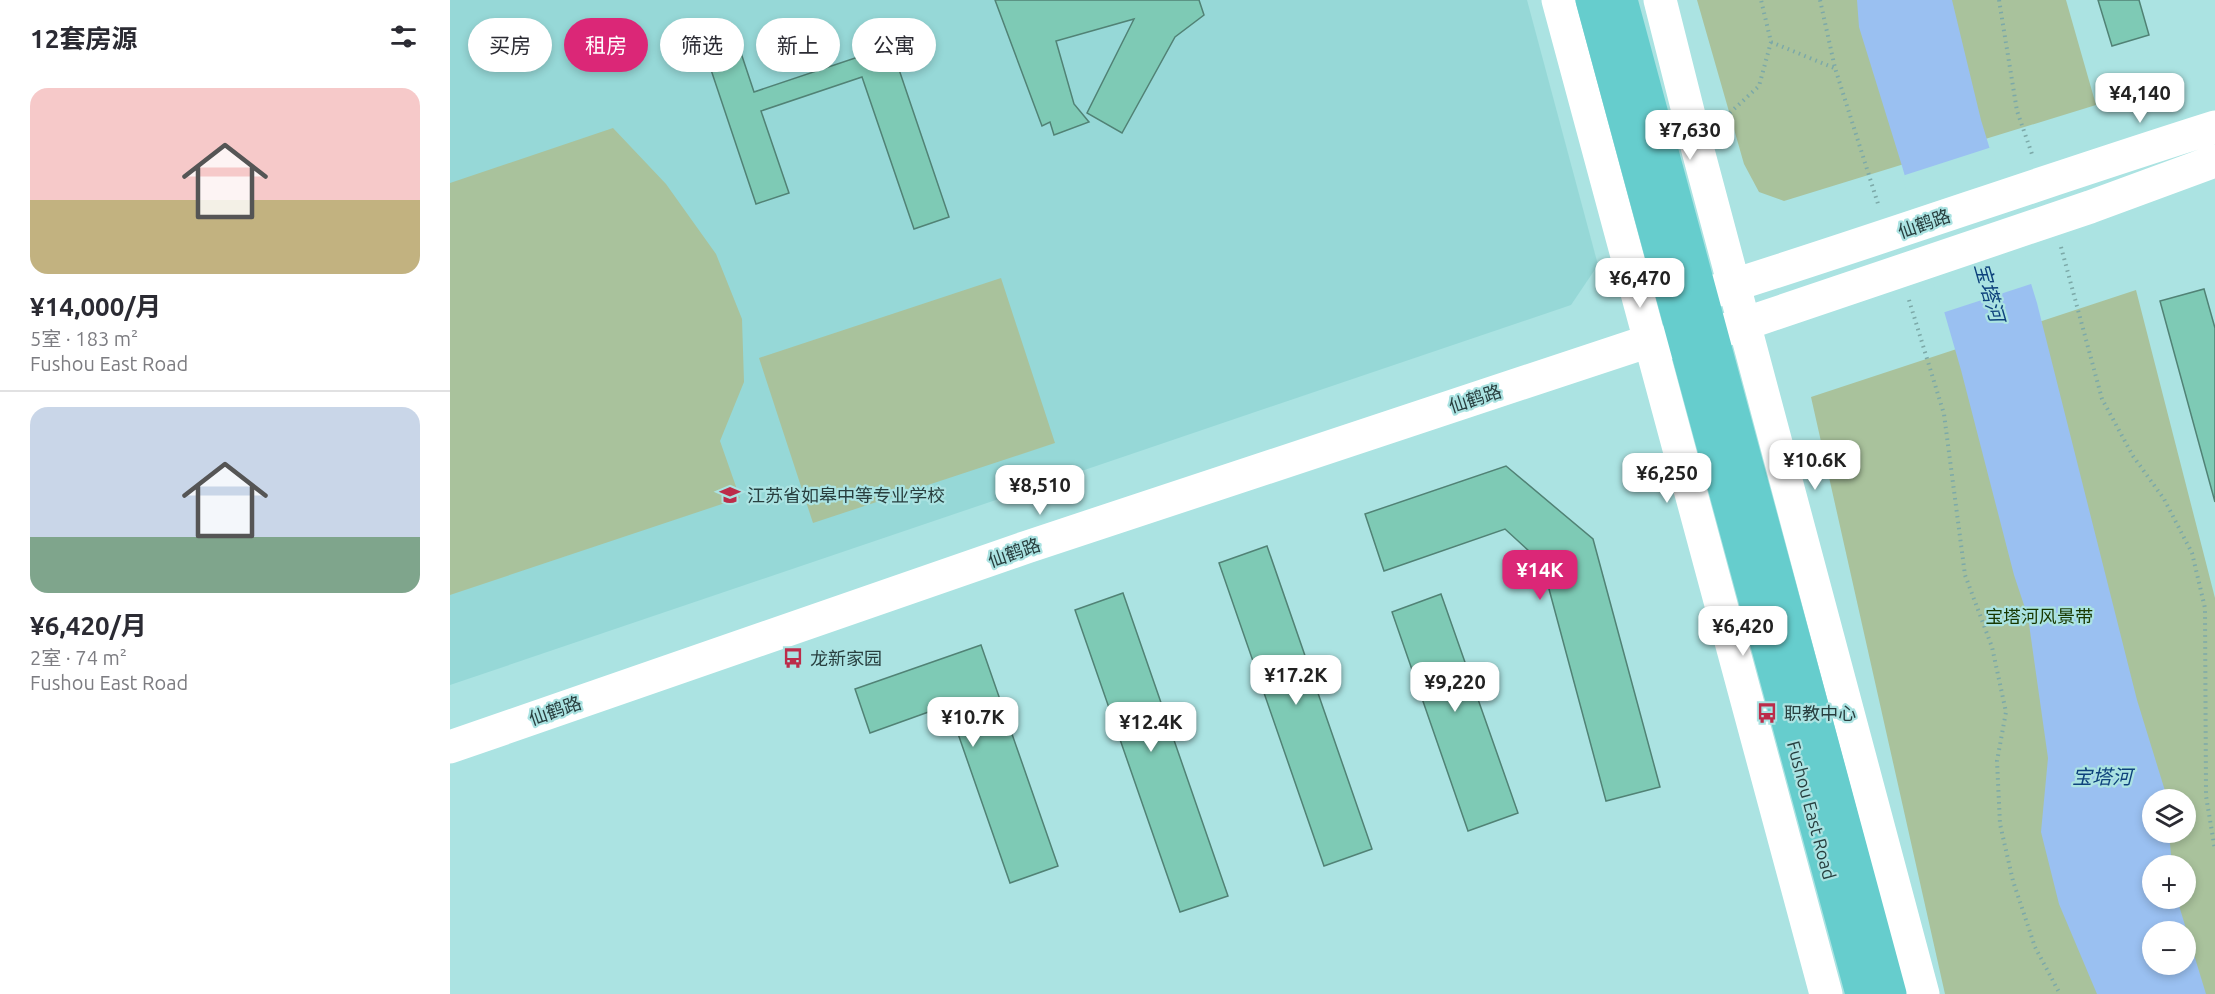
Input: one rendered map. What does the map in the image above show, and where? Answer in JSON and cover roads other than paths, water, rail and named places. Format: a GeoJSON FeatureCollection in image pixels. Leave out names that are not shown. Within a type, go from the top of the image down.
{"type":"FeatureCollection","features":[{"type":"Feature","properties":{"kind":"main road","name":"Fushou East Road"},"geometry":{"type":"LineString","coordinates":[[1592,0],[1687,301]]}},
{"type":"Feature","properties":{"kind":"main road","name":"Fushou East Road"},"geometry":{"type":"LineString","coordinates":[[1621,0],[1687,301],[1862,994]]}},
{"type":"Feature","properties":{"kind":"main road","name":"Fushou East Road"},"geometry":{"type":"LineString","coordinates":[[1697,339],[1890,994]]}},
{"type":"Feature","properties":{"kind":"street"},"geometry":{"type":"LineString","coordinates":[[1558,0],[1826,994]]}},
{"type":"Feature","properties":{"kind":"street"},"geometry":{"type":"LineString","coordinates":[[1660,0],[1696,144],[1923,994]]}},
{"type":"Feature","properties":{"kind":"street","name":"仙鹤路"},"geometry":{"type":"LineString","coordinates":[[1687,301],[2215,127]]}},
{"type":"Feature","properties":{"kind":"street","name":"仙鹤路"},"geometry":{"type":"LineString","coordinates":[[450,747],[1027,547],[1649,341],[1697,339],[1744,324],[1818,297],[2090,207],[2215,161]]}},
{"type":"Feature","properties":{"kind":"street"},"geometry":{"type":"LineString","coordinates":[[1649,341],[1687,301]]}},
{"type":"Feature","properties":{"kind":"water","name":"宝塔河"},"geometry":{"type":"Polygon","coordinates":[[[1857,0],[1952,0],[1981,120],[2037,303],[2137,700],[2164,789],[2142,789],[2142,843],[2170,843],[2171,855],[2142,855],[2142,909],[2180,909],[2184,921],[2142,921],[2142,975],[2196,975],[2196,961],[2206,994],[2097,994],[2059,904],[2041,832],[2048,758],[2028,617],[2014,575],[1961,370],[1859,27],[1857,0]]]}},
{"type":"Feature","properties":{"kind":"place","name":"江苏省如皋中等专业学校"},"geometry":{"type":"Point","coordinates":[730,495]}},
{"type":"Feature","properties":{"kind":"place","name":"龙新家园"},"geometry":{"type":"Point","coordinates":[793,658]}},
{"type":"Feature","properties":{"kind":"place","name":"职教中心"},"geometry":{"type":"Point","coordinates":[1767,713]}},
{"type":"Feature","properties":{"kind":"park label","name":"宝塔河风景带"},"geometry":{"type":"Point","coordinates":[2039,616]}}]}
